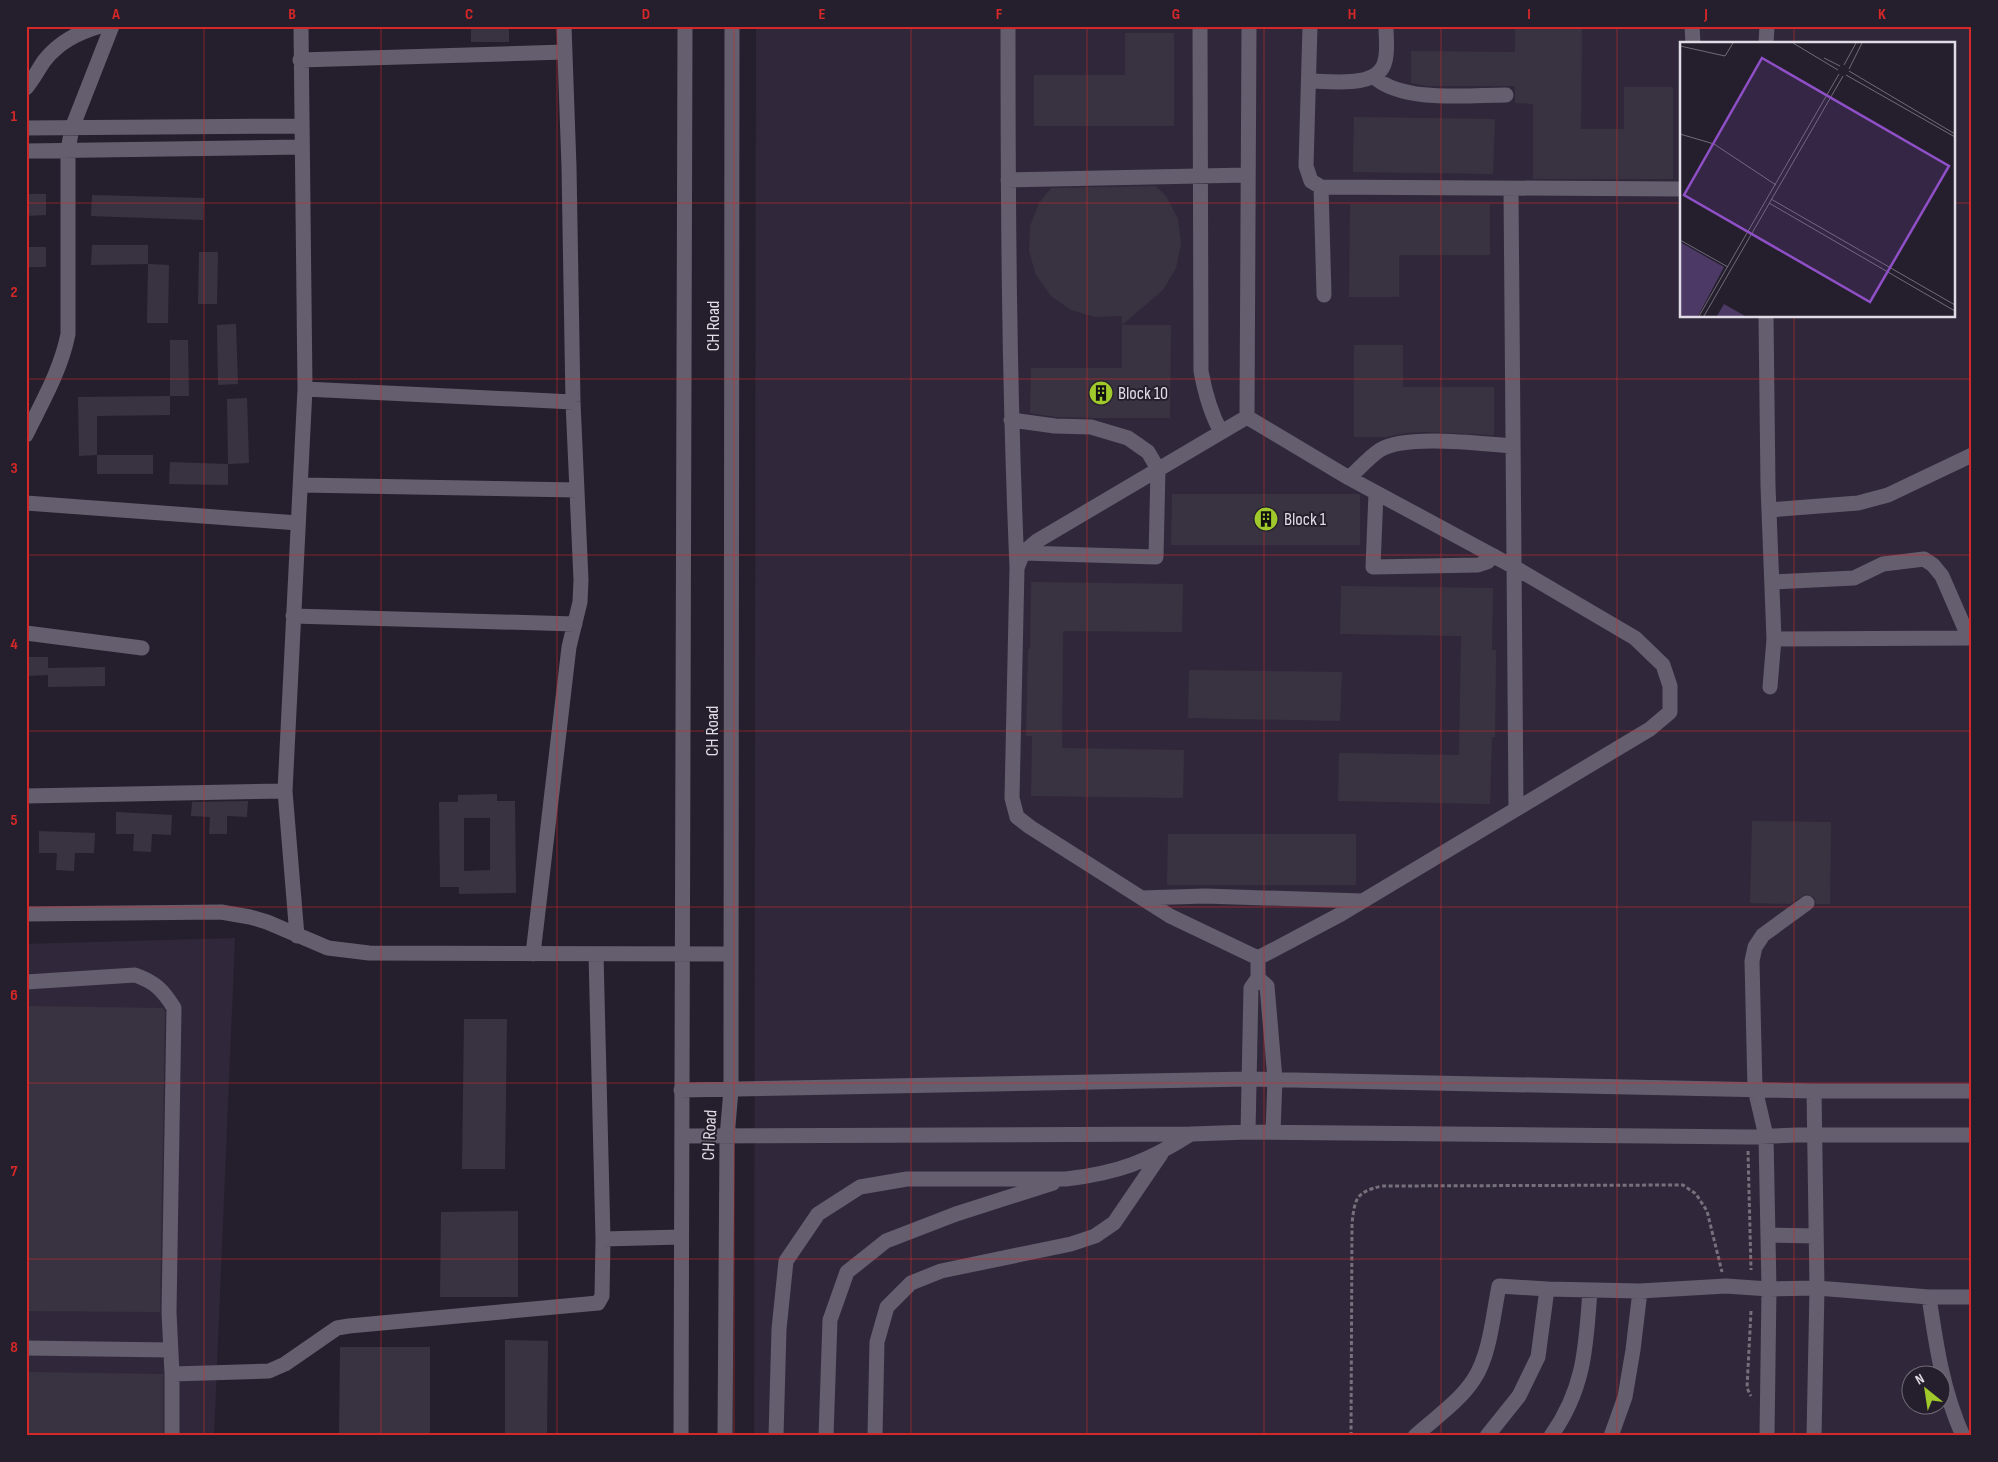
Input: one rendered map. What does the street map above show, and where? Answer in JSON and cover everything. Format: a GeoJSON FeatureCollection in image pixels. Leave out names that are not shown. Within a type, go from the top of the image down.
{"type":"FeatureCollection","features":[{"type":"Feature","properties":{"kind":"street"},"geometry":{"type":"LineString","coordinates":[[26,88],[44,61],[59,44],[83,31],[100,26]]}},
{"type":"Feature","properties":{"kind":"street"},"geometry":{"type":"LineString","coordinates":[[26,435],[59,366],[68,334],[68,150],[72,128],[112,26]]}},
{"type":"Feature","properties":{"kind":"street"},"geometry":{"type":"LineString","coordinates":[[297,936],[285,791],[305,389],[301,26]]}},
{"type":"Feature","properties":{"kind":"street"},"geometry":{"type":"LineString","coordinates":[[532,954],[569,647],[580,602],[581,580],[573,402],[564,26]]}},
{"type":"Feature","properties":{"kind":"street","name":"CH Road"},"geometry":{"type":"LineString","coordinates":[[681,1436],[684,26]]}},
{"type":"Feature","properties":{"kind":"street","name":"CH Road"},"geometry":{"type":"LineString","coordinates":[[725,1436],[727,1137],[731,1090],[732,26]]}},
{"type":"Feature","properties":{"kind":"street"},"geometry":{"type":"LineString","coordinates":[[1008,26],[1011,420],[1017,568],[1012,798],[1017,817],[1170,916],[1258,958]]}},
{"type":"Feature","properties":{"kind":"street"},"geometry":{"type":"LineString","coordinates":[[1200,26],[1201,371],[1211,415],[1221,432]]}},
{"type":"Feature","properties":{"kind":"street"},"geometry":{"type":"LineString","coordinates":[[1247,417],[1249,26]]}},
{"type":"Feature","properties":{"kind":"street"},"geometry":{"type":"LineString","coordinates":[[1310,26],[1306,166],[1311,181],[1321,187],[1680,189]]}},
{"type":"Feature","properties":{"kind":"street"},"geometry":{"type":"LineString","coordinates":[[1309,81],[1363,81],[1374,77],[1382,70],[1386,61],[1386,26]]}},
{"type":"Feature","properties":{"kind":"street"},"geometry":{"type":"LineString","coordinates":[[1692,26],[1693,42]]}},
{"type":"Feature","properties":{"kind":"street"},"geometry":{"type":"LineString","coordinates":[[1766,42],[1767,26]]}},
{"type":"Feature","properties":{"kind":"street"},"geometry":{"type":"LineString","coordinates":[[300,60],[565,52]]}},
{"type":"Feature","properties":{"kind":"street"},"geometry":{"type":"LineString","coordinates":[[1374,77],[1391,88],[1410,92],[1438,95],[1506,95]]}},
{"type":"Feature","properties":{"kind":"street"},"geometry":{"type":"LineString","coordinates":[[26,128],[301,126]]}},
{"type":"Feature","properties":{"kind":"street"},"geometry":{"type":"LineString","coordinates":[[26,151],[301,148]]}},
{"type":"Feature","properties":{"kind":"street"},"geometry":{"type":"LineString","coordinates":[[1008,180],[1248,175]]}},
{"type":"Feature","properties":{"kind":"street"},"geometry":{"type":"LineString","coordinates":[[1321,187],[1324,295]]}},
{"type":"Feature","properties":{"kind":"street"},"geometry":{"type":"LineString","coordinates":[[1511,189],[1516,808]]}},
{"type":"Feature","properties":{"kind":"street"},"geometry":{"type":"LineString","coordinates":[[1766,318],[1769,510],[1774,639],[1770,687]]}},
{"type":"Feature","properties":{"kind":"street"},"geometry":{"type":"LineString","coordinates":[[305,389],[573,402]]}},
{"type":"Feature","properties":{"kind":"street"},"geometry":{"type":"LineString","coordinates":[[1017,568],[1024,554],[1037,540],[1247,417]]}},
{"type":"Feature","properties":{"kind":"street"},"geometry":{"type":"LineString","coordinates":[[1247,417],[1349,478],[1514,567],[1636,638],[1664,665],[1670,686],[1670,712],[1650,729],[1362,901],[1258,958]]}},
{"type":"Feature","properties":{"kind":"street"},"geometry":{"type":"LineString","coordinates":[[1011,420],[1054,426],[1091,427],[1128,438],[1148,452],[1158,469],[1156,558],[1024,554]]}},
{"type":"Feature","properties":{"kind":"street"},"geometry":{"type":"LineString","coordinates":[[1349,478],[1380,450],[1397,444],[1415,441],[1513,446]]}},
{"type":"Feature","properties":{"kind":"street"},"geometry":{"type":"LineString","coordinates":[[1769,510],[1858,503],[1888,495],[1972,454]]}},
{"type":"Feature","properties":{"kind":"street"},"geometry":{"type":"LineString","coordinates":[[301,485],[578,490]]}},
{"type":"Feature","properties":{"kind":"street"},"geometry":{"type":"LineString","coordinates":[[1376,493],[1373,567],[1478,565],[1487,562],[1494,556]]}},
{"type":"Feature","properties":{"kind":"street"},"geometry":{"type":"LineString","coordinates":[[26,503],[148,510],[240,520],[298,523]]}},
{"type":"Feature","properties":{"kind":"street"},"geometry":{"type":"LineString","coordinates":[[1772,582],[1854,578],[1882,564],[1924,559],[1933,565],[1942,576],[1970,638],[1774,639]]}},
{"type":"Feature","properties":{"kind":"street"},"geometry":{"type":"LineString","coordinates":[[294,616],[575,624]]}},
{"type":"Feature","properties":{"kind":"street"},"geometry":{"type":"LineString","coordinates":[[26,633],[142,648]]}},
{"type":"Feature","properties":{"kind":"street"},"geometry":{"type":"LineString","coordinates":[[26,796],[285,791]]}},
{"type":"Feature","properties":{"kind":"street"},"geometry":{"type":"LineString","coordinates":[[1142,898],[1205,896],[1362,901]]}},
{"type":"Feature","properties":{"kind":"street"},"geometry":{"type":"LineString","coordinates":[[1767,1436],[1769,1289],[1766,1136],[1754,1089],[1752,960],[1755,946],[1763,935],[1807,903]]}},
{"type":"Feature","properties":{"kind":"street"},"geometry":{"type":"LineString","coordinates":[[26,914],[221,912],[258,919],[328,948],[369,953],[730,954]]}},
{"type":"Feature","properties":{"kind":"street"},"geometry":{"type":"LineString","coordinates":[[172,1374],[269,1371],[285,1364],[337,1328],[349,1326],[598,1303],[602,1296],[604,1238],[596,954]]}},
{"type":"Feature","properties":{"kind":"street"},"geometry":{"type":"LineString","coordinates":[[1248,1132],[1251,988],[1258,978],[1258,958]]}},
{"type":"Feature","properties":{"kind":"street"},"geometry":{"type":"LineString","coordinates":[[26,982],[135,975],[151,981],[165,994],[174,1008],[169,1312],[172,1436]]}},
{"type":"Feature","properties":{"kind":"street"},"geometry":{"type":"LineString","coordinates":[[1258,978],[1268,986],[1275,1079],[1272,1132]]}},
{"type":"Feature","properties":{"kind":"street"},"geometry":{"type":"LineString","coordinates":[[681,1090],[1275,1079],[1814,1091],[1972,1092]]}},
{"type":"Feature","properties":{"kind":"street"},"geometry":{"type":"LineString","coordinates":[[1814,1091],[1818,1288],[1814,1436]]}},
{"type":"Feature","properties":{"kind":"street"},"geometry":{"type":"LineString","coordinates":[[682,1136],[1192,1134],[1248,1132],[1766,1136],[1972,1134]]}},
{"type":"Feature","properties":{"kind":"street"},"geometry":{"type":"LineString","coordinates":[[776,1436],[779,1328],[786,1261],[818,1214],[860,1187],[907,1179],[1066,1179],[1121,1170],[1161,1154],[1192,1134]]}},
{"type":"Feature","properties":{"kind":"street"},"geometry":{"type":"LineString","coordinates":[[875,1436],[877,1342],[888,1307],[911,1283],[941,1271],[1071,1244],[1095,1236],[1114,1223],[1161,1154]]}},
{"type":"Feature","properties":{"kind":"street"},"geometry":{"type":"LineString","coordinates":[[826,1436],[830,1320],[847,1272],[886,1241],[956,1214],[1066,1179]]}},
{"type":"Feature","properties":{"kind":"street"},"geometry":{"type":"LineString","coordinates":[[1768,1235],[1816,1236]]}},
{"type":"Feature","properties":{"kind":"street"},"geometry":{"type":"LineString","coordinates":[[604,1238],[681,1237]]}},
{"type":"Feature","properties":{"kind":"street"},"geometry":{"type":"LineString","coordinates":[[1415,1436],[1459,1396],[1474,1379],[1484,1358],[1499,1286],[1547,1290],[1640,1291],[1726,1286],[1769,1289],[1818,1288],[1929,1297],[1972,1297]]}},
{"type":"Feature","properties":{"kind":"street"},"geometry":{"type":"LineString","coordinates":[[1487,1436],[1519,1396],[1538,1357],[1547,1290]]}},
{"type":"Feature","properties":{"kind":"street"},"geometry":{"type":"LineString","coordinates":[[1551,1436],[1563,1419],[1580,1378],[1586,1351],[1590,1290]]}},
{"type":"Feature","properties":{"kind":"street"},"geometry":{"type":"LineString","coordinates":[[1611,1436],[1625,1397],[1634,1350],[1640,1291]]}},
{"type":"Feature","properties":{"kind":"street"},"geometry":{"type":"LineString","coordinates":[[1929,1297],[1941,1366],[1953,1414],[1963,1436]]}},
{"type":"Feature","properties":{"kind":"street"},"geometry":{"type":"LineString","coordinates":[[26,1348],[171,1350]]}},
{"type":"Feature","properties":{"kind":"path"},"geometry":{"type":"LineString","coordinates":[[1351,1436],[1352,1223],[1355,1203],[1365,1190],[1382,1186],[1683,1185],[1696,1194],[1707,1211],[1726,1286]]}},
{"type":"Feature","properties":{"kind":"shaded area"},"geometry":{"type":"Polygon","coordinates":[[[756,26],[1972,26],[1972,1436],[754,1436],[756,26]]]}},
{"type":"Feature","properties":{"kind":"shaded area"},"geometry":{"type":"Polygon","coordinates":[[[235,938],[214,1436],[26,1436],[26,944],[235,938]]]}},
{"type":"Feature","properties":{"kind":"building"},"geometry":{"type":"Polygon","coordinates":[[[471,26],[509,26],[509,42],[471,42],[471,26]]]}},
{"type":"Feature","properties":{"kind":"building"},"geometry":{"type":"Polygon","coordinates":[[[1515,29],[1582,29],[1581,129],[1624,129],[1624,87],[1673,87],[1673,179],[1533,179],[1533,104],[1515,103],[1515,86],[1427,86],[1411,83],[1411,51],[1515,52],[1515,29]]]}},
{"type":"Feature","properties":{"kind":"building"},"geometry":{"type":"Polygon","coordinates":[[[1125,33],[1174,33],[1174,126],[1034,126],[1034,75],[1125,75],[1125,33]]]}},
{"type":"Feature","properties":{"kind":"building"},"geometry":{"type":"Polygon","coordinates":[[[1354,117],[1495,119],[1493,174],[1353,172],[1354,117]]]}},
{"type":"Feature","properties":{"kind":"building"},"geometry":{"type":"Polygon","coordinates":[[[1156,186],[1166,196],[1178,219],[1181,244],[1176,268],[1163,290],[1122,325],[1122,316],[1095,317],[1071,310],[1051,296],[1036,275],[1029,251],[1030,226],[1039,203],[1051,188],[1156,186]]]}},
{"type":"Feature","properties":{"kind":"building"},"geometry":{"type":"Polygon","coordinates":[[[26,194],[46,194],[46,215],[26,216],[26,194]]]}},
{"type":"Feature","properties":{"kind":"building"},"geometry":{"type":"Polygon","coordinates":[[[92,195],[204,198],[203,220],[91,216],[92,195]]]}},
{"type":"Feature","properties":{"kind":"building"},"geometry":{"type":"Polygon","coordinates":[[[1350,204],[1490,204],[1490,255],[1399,255],[1399,297],[1349,297],[1350,204]]]}},
{"type":"Feature","properties":{"kind":"building"},"geometry":{"type":"Polygon","coordinates":[[[92,245],[148,245],[148,264],[91,265],[92,245]]]}},
{"type":"Feature","properties":{"kind":"building"},"geometry":{"type":"Polygon","coordinates":[[[26,247],[46,247],[46,267],[26,267],[26,247]]]}},
{"type":"Feature","properties":{"kind":"building"},"geometry":{"type":"Polygon","coordinates":[[[199,252],[218,252],[217,304],[198,304],[199,252]]]}},
{"type":"Feature","properties":{"kind":"building"},"geometry":{"type":"Polygon","coordinates":[[[148,264],[169,265],[168,323],[147,323],[148,264]]]}},
{"type":"Feature","properties":{"kind":"building"},"geometry":{"type":"Polygon","coordinates":[[[236,324],[238,384],[218,385],[217,325],[236,324]]]}},
{"type":"Feature","properties":{"kind":"building","name":"Block 10"},"geometry":{"type":"Polygon","coordinates":[[[1122,325],[1171,325],[1170,418],[1056,417],[1030,413],[1031,368],[1122,368],[1122,325]]]}},
{"type":"Feature","properties":{"kind":"building"},"geometry":{"type":"Polygon","coordinates":[[[170,340],[188,340],[189,396],[170,396],[170,340]]]}},
{"type":"Feature","properties":{"kind":"building"},"geometry":{"type":"Polygon","coordinates":[[[1354,345],[1403,345],[1403,387],[1494,387],[1494,435],[1425,432],[1386,437],[1354,437],[1354,345]]]}},
{"type":"Feature","properties":{"kind":"building"},"geometry":{"type":"Polygon","coordinates":[[[170,396],[170,415],[97,416],[97,455],[79,456],[78,397],[170,396]]]}},
{"type":"Feature","properties":{"kind":"building"},"geometry":{"type":"Polygon","coordinates":[[[247,398],[249,463],[228,464],[227,399],[247,398]]]}},
{"type":"Feature","properties":{"kind":"building"},"geometry":{"type":"Polygon","coordinates":[[[97,455],[153,455],[153,474],[97,474],[97,455]]]}},
{"type":"Feature","properties":{"kind":"building"},"geometry":{"type":"Polygon","coordinates":[[[170,462],[228,464],[228,485],[169,484],[170,462]]]}},
{"type":"Feature","properties":{"kind":"building","name":"Block 1"},"geometry":{"type":"Polygon","coordinates":[[[1172,494],[1358,494],[1360,495],[1360,545],[1171,545],[1172,494]]]}},
{"type":"Feature","properties":{"kind":"building"},"geometry":{"type":"Polygon","coordinates":[[[1031,582],[1183,584],[1182,632],[1063,631],[1062,748],[1184,750],[1183,798],[1031,796],[1032,736],[1026,736],[1031,582]]]}},
{"type":"Feature","properties":{"kind":"building"},"geometry":{"type":"Polygon","coordinates":[[[1341,586],[1493,588],[1492,650],[1496,650],[1495,737],[1492,737],[1490,804],[1338,801],[1339,753],[1459,755],[1461,636],[1340,634],[1341,586]]]}},
{"type":"Feature","properties":{"kind":"building"},"geometry":{"type":"Polygon","coordinates":[[[26,657],[48,657],[48,668],[105,667],[105,686],[48,687],[48,675],[26,676],[26,657]]]}},
{"type":"Feature","properties":{"kind":"building"},"geometry":{"type":"Polygon","coordinates":[[[1189,670],[1342,672],[1340,721],[1188,718],[1189,670]]]}},
{"type":"Feature","properties":{"kind":"building"},"geometry":{"type":"Polygon","coordinates":[[[497,794],[497,801],[515,801],[516,893],[459,894],[459,887],[440,887],[439,802],[458,802],[458,795],[497,794]],[[464,818],[464,871],[490,870],[490,818],[464,818]]]}},
{"type":"Feature","properties":{"kind":"building"},"geometry":{"type":"Polygon","coordinates":[[[248,801],[247,817],[227,816],[227,834],[209,834],[210,817],[191,816],[192,802],[248,801]]]}},
{"type":"Feature","properties":{"kind":"building"},"geometry":{"type":"Polygon","coordinates":[[[116,812],[172,815],[171,835],[152,834],[151,852],[133,851],[134,834],[116,834],[116,812]]]}},
{"type":"Feature","properties":{"kind":"building"},"geometry":{"type":"Polygon","coordinates":[[[1752,821],[1831,822],[1830,904],[1816,904],[1814,897],[1806,894],[1790,904],[1750,903],[1752,821]]]}},
{"type":"Feature","properties":{"kind":"building"},"geometry":{"type":"Polygon","coordinates":[[[39,831],[95,833],[94,853],[75,853],[74,871],[56,870],[57,853],[39,853],[39,831]]]}},
{"type":"Feature","properties":{"kind":"building"},"geometry":{"type":"Polygon","coordinates":[[[1168,834],[1356,834],[1356,885],[1167,885],[1168,834]]]}},
{"type":"Feature","properties":{"kind":"building"},"geometry":{"type":"Polygon","coordinates":[[[26,1006],[163,1008],[165,1011],[160,1312],[26,1311],[26,1006]]]}},
{"type":"Feature","properties":{"kind":"building"},"geometry":{"type":"Polygon","coordinates":[[[464,1019],[507,1019],[505,1169],[462,1169],[464,1019]]]}},
{"type":"Feature","properties":{"kind":"building"},"geometry":{"type":"Polygon","coordinates":[[[518,1211],[518,1297],[440,1297],[441,1212],[518,1211]]]}},
{"type":"Feature","properties":{"kind":"building"},"geometry":{"type":"Polygon","coordinates":[[[505,1340],[548,1341],[547,1436],[505,1436],[505,1340]]]}},
{"type":"Feature","properties":{"kind":"building"},"geometry":{"type":"Polygon","coordinates":[[[340,1347],[430,1347],[430,1436],[339,1436],[340,1347]]]}},
{"type":"Feature","properties":{"kind":"building"},"geometry":{"type":"Polygon","coordinates":[[[26,1372],[163,1374],[163,1436],[26,1436],[26,1372]]]}},
{"type":"Feature","properties":{"kind":"place","name":"Block 10"},"geometry":{"type":"Point","coordinates":[1101,393]}},
{"type":"Feature","properties":{"kind":"place","name":"Block 1"},"geometry":{"type":"Point","coordinates":[1266,519]}}]}
